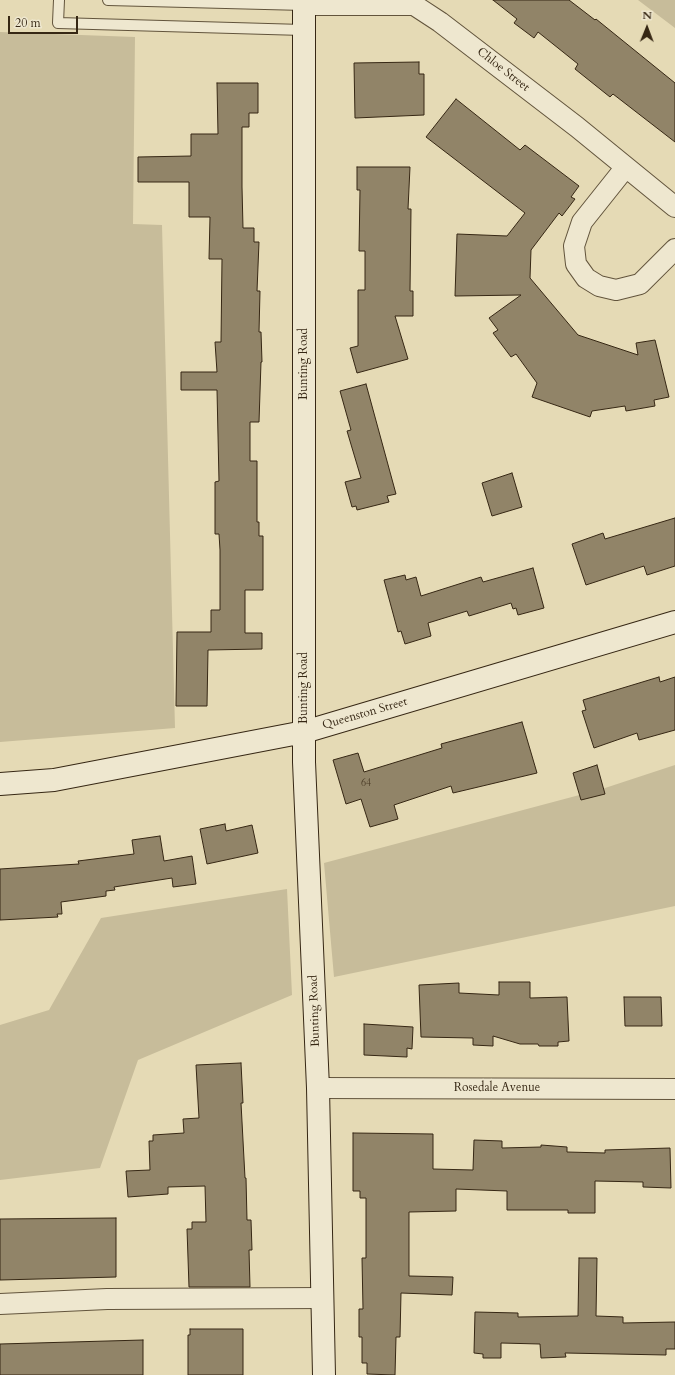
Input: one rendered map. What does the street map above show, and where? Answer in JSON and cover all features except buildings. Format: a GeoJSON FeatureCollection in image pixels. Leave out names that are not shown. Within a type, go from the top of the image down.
{"type":"FeatureCollection","features":[{"type":"Feature","properties":{"kind":"main road","name":"Bunting Road"},"geometry":{"type":"LineString","coordinates":[[304,3],[304,732],[318,1088],[324,1375]]}},
{"type":"Feature","properties":{"kind":"main road","name":"Queenston Street"},"geometry":{"type":"LineString","coordinates":[[0,784],[54,780],[304,732],[675,622]]}},
{"type":"Feature","properties":{"kind":"street","name":"Chloe Street"},"geometry":{"type":"LineString","coordinates":[[304,3],[414,5],[440,22],[577,127],[625,168],[675,207]]}},
{"type":"Feature","properties":{"kind":"street"},"geometry":{"type":"LineString","coordinates":[[625,168],[582,222],[574,246],[576,264],[586,278],[599,286],[616,290],[640,284],[675,249]]}},
{"type":"Feature","properties":{"kind":"street","name":"Rosedale Avenue"},"geometry":{"type":"LineString","coordinates":[[318,1088],[675,1089]]}},
{"type":"Feature","properties":{"kind":"street"},"geometry":{"type":"LineString","coordinates":[[0,1304],[107,1299],[323,1298]]}},
{"type":"Feature","properties":{"kind":"lane"},"geometry":{"type":"LineString","coordinates":[[59,0],[58,23],[303,30]]}},
{"type":"Feature","properties":{"kind":"lane"},"geometry":{"type":"LineString","coordinates":[[108,0],[304,3]]}},
{"type":"Feature","properties":{"kind":"shaded area"},"geometry":{"type":"Polygon","coordinates":[[[638,0],[675,0],[675,28],[638,0]]]}},
{"type":"Feature","properties":{"kind":"shaded area"},"geometry":{"type":"Polygon","coordinates":[[[0,32],[135,37],[133,224],[162,225],[175,728],[0,742],[0,32]]]}},
{"type":"Feature","properties":{"kind":"shaded area"},"geometry":{"type":"Polygon","coordinates":[[[675,765],[675,906],[334,977],[324,863],[602,789],[675,765]]]}},
{"type":"Feature","properties":{"kind":"shaded area"},"geometry":{"type":"Polygon","coordinates":[[[287,889],[292,995],[138,1060],[100,1168],[0,1180],[0,1025],[49,1010],[101,918],[287,889]]]}}]}
